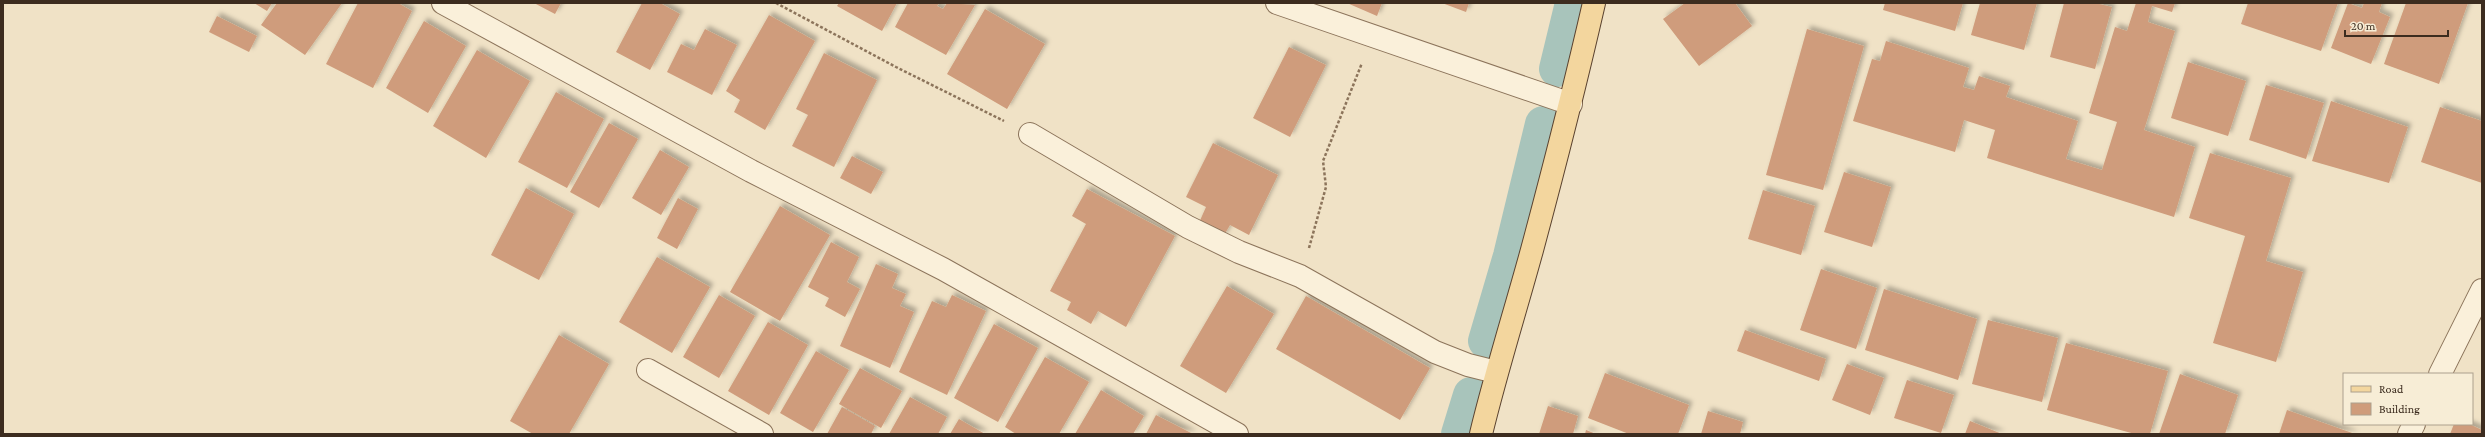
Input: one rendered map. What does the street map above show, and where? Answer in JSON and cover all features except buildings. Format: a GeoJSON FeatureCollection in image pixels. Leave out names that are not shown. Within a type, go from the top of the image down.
{"type":"FeatureCollection","features":[{"type":"Feature","properties":{"kind":"main road"},"geometry":{"type":"LineString","coordinates":[[1481,434],[1496,372],[1531,252],[1571,104],[1594,3]]}},
{"type":"Feature","properties":{"kind":"street"},"geometry":{"type":"LineString","coordinates":[[443,3],[751,171],[943,269],[1237,434]]}},
{"type":"Feature","properties":{"kind":"street"},"geometry":{"type":"LineString","coordinates":[[1276,3],[1571,104]]}},
{"type":"Feature","properties":{"kind":"street"},"geometry":{"type":"LineString","coordinates":[[1030,134],[1188,227],[1239,252],[1300,276],[1435,352],[1468,365],[1496,372]]}},
{"type":"Feature","properties":{"kind":"street"},"geometry":{"type":"LineString","coordinates":[[2440,373],[2482,290]]}},
{"type":"Feature","properties":{"kind":"street"},"geometry":{"type":"LineString","coordinates":[[648,370],[762,434]]}},
{"type":"Feature","properties":{"kind":"street"},"geometry":{"type":"LineString","coordinates":[[2409,434],[2414,425]]}},
{"type":"Feature","properties":{"kind":"path"},"geometry":{"type":"LineString","coordinates":[[776,3],[896,67],[1030,134]]}},
{"type":"Feature","properties":{"kind":"path"},"geometry":{"type":"LineString","coordinates":[[1300,276],[1326,187],[1323,161],[1373,37]]}},
{"type":"Feature","properties":{"kind":"waterway"},"geometry":{"type":"LineString","coordinates":[[1557,69],[1573,3]]}},
{"type":"Feature","properties":{"kind":"waterway"},"geometry":{"type":"LineString","coordinates":[[1486,341],[1511,256],[1543,124]]}},
{"type":"Feature","properties":{"kind":"waterway"},"geometry":{"type":"LineString","coordinates":[[1459,434],[1471,395]]}}]}
